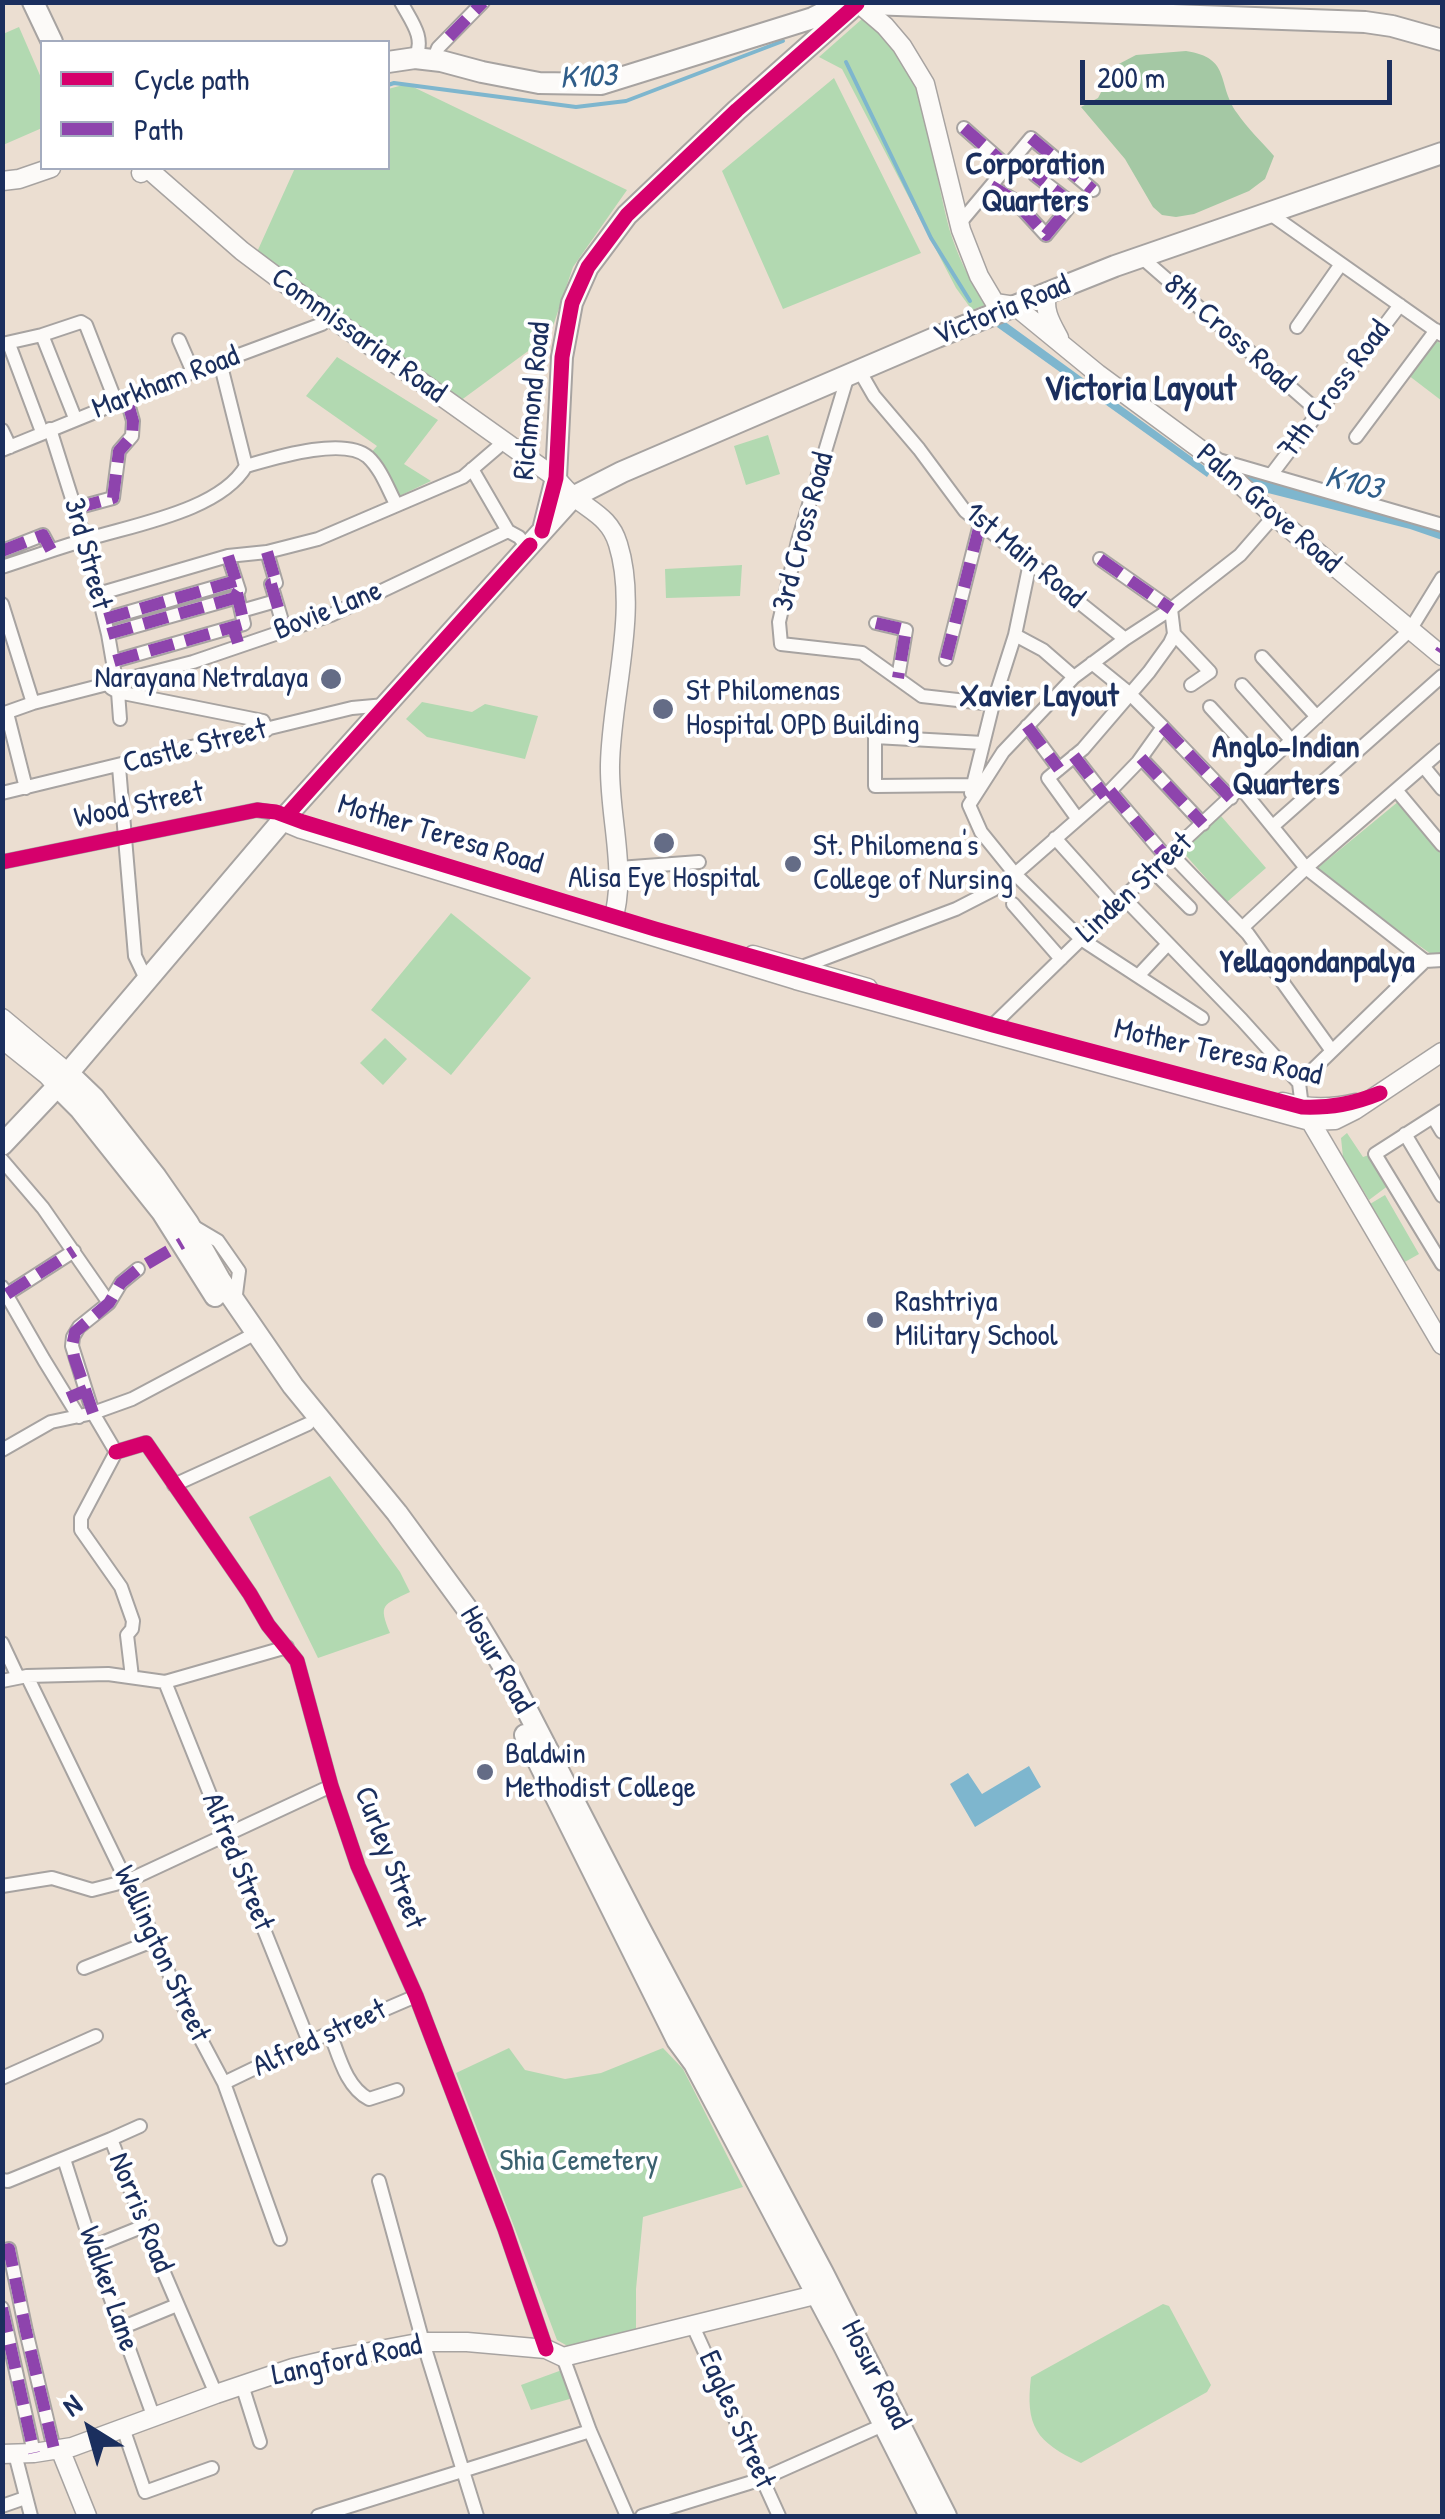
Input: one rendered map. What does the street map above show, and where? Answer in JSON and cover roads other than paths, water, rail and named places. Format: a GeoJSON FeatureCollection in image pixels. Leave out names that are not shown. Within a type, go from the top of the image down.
{"type":"FeatureCollection","features":[{"type":"Feature","properties":{"kind":"main road"},"geometry":{"type":"LineString","coordinates":[[33,2],[51,40]]}},
{"type":"Feature","properties":{"kind":"main road"},"geometry":{"type":"LineString","coordinates":[[390,62],[424,58],[539,83],[601,84],[813,18],[842,3],[1365,22],[1442,40]]}},
{"type":"Feature","properties":{"kind":"main road","name":"Richmond Road"},"geometry":{"type":"LineString","coordinates":[[2,1145],[63,1080],[285,818],[542,530],[561,488],[562,357],[572,303],[588,267],[627,215],[857,3]]}},
{"type":"Feature","properties":{"kind":"main road"},"geometry":{"type":"LineString","coordinates":[[774,28],[794,37],[799,55]]}},
{"type":"Feature","properties":{"kind":"main road","name":"Victoria Road"},"geometry":{"type":"LineString","coordinates":[[561,488],[622,472],[1004,308],[1140,256],[1442,154]]}},
{"type":"Feature","properties":{"kind":"main road","name":"Hosur Road"},"geometry":{"type":"LineString","coordinates":[[63,1080],[80,1109],[162,1212],[244,1339],[467,1626],[502,1688],[677,2040],[694,2063],[824,2293],[946,2516]]}},
{"type":"Feature","properties":{"kind":"main road","name":"Hosur Road"},"geometry":{"type":"LineString","coordinates":[[63,1080],[94,1098],[121,1131],[188,1224],[235,1302],[244,1339],[293,1386],[338,1439],[444,1574],[486,1637],[638,1925],[824,2293],[844,2346],[930,2516]]}},
{"type":"Feature","properties":{"kind":"main road"},"geometry":{"type":"LineString","coordinates":[[41,1105],[62,1104],[80,1109]]}},
{"type":"Feature","properties":{"kind":"street"},"geometry":{"type":"LineString","coordinates":[[401,2],[420,38],[424,58],[484,2]]}},
{"type":"Feature","properties":{"kind":"street"},"geometry":{"type":"LineString","coordinates":[[857,3],[885,26],[926,84],[959,224],[979,276],[1004,308]]}},
{"type":"Feature","properties":{"kind":"street"},"geometry":{"type":"LineString","coordinates":[[964,128],[1008,167]]}},
{"type":"Feature","properties":{"kind":"street"},"geometry":{"type":"LineString","coordinates":[[959,224],[1032,138],[1093,190]]}},
{"type":"Feature","properties":{"kind":"street"},"geometry":{"type":"LineString","coordinates":[[7,180],[40,164]]}},
{"type":"Feature","properties":{"kind":"street"},"geometry":{"type":"LineString","coordinates":[[7,180],[45,170]]}},
{"type":"Feature","properties":{"kind":"street","name":"Commissariat Road"},"geometry":{"type":"LineString","coordinates":[[142,170],[230,252],[561,488]]}},
{"type":"Feature","properties":{"kind":"street"},"geometry":{"type":"LineString","coordinates":[[992,186],[1014,200],[1046,235],[1070,202],[1035,175]]}},
{"type":"Feature","properties":{"kind":"street"},"geometry":{"type":"LineString","coordinates":[[1065,198],[1080,179]]}},
{"type":"Feature","properties":{"kind":"street"},"geometry":{"type":"LineString","coordinates":[[1268,212],[1439,333],[1356,437]]}},
{"type":"Feature","properties":{"kind":"street","name":"8th Cross Road"},"geometry":{"type":"LineString","coordinates":[[1140,256],[1318,412]]}},
{"type":"Feature","properties":{"kind":"street"},"geometry":{"type":"LineString","coordinates":[[1297,327],[1342,264]]}},
{"type":"Feature","properties":{"kind":"street"},"geometry":{"type":"LineString","coordinates":[[1047,292],[1047,315],[1064,347]]}},
{"type":"Feature","properties":{"kind":"street","name":"7th Cross Road"},"geometry":{"type":"LineString","coordinates":[[1271,474],[1400,305]]}},
{"type":"Feature","properties":{"kind":"street","name":"Palm Grove Road"},"geometry":{"type":"LineString","coordinates":[[1004,308],[1033,319],[1064,347],[1212,458],[1274,516],[1442,653]]}},
{"type":"Feature","properties":{"kind":"street","name":"Commissariat Road"},"geometry":{"type":"LineString","coordinates":[[326,321],[498,448],[561,488]]}},
{"type":"Feature","properties":{"kind":"street","name":"Markham Road"},"geometry":{"type":"LineString","coordinates":[[6,448],[326,321]]}},
{"type":"Feature","properties":{"kind":"street"},"geometry":{"type":"LineString","coordinates":[[4,344],[81,322],[86,324],[133,421],[132,436],[120,451],[113,498],[76,508]]}},
{"type":"Feature","properties":{"kind":"street"},"geometry":{"type":"LineString","coordinates":[[42,335],[75,418]]}},
{"type":"Feature","properties":{"kind":"street"},"geometry":{"type":"LineString","coordinates":[[179,340],[193,372]]}},
{"type":"Feature","properties":{"kind":"street","name":"3rd Street"},"geometry":{"type":"LineString","coordinates":[[4,344],[46,431],[76,508],[114,661],[113,686],[120,718]]}},
{"type":"Feature","properties":{"kind":"street"},"geometry":{"type":"LineString","coordinates":[[2,567],[166,516],[210,499],[240,478],[246,466],[220,362]]}},
{"type":"Feature","properties":{"kind":"street","name":"1st Main Road"},"geometry":{"type":"LineString","coordinates":[[854,373],[919,449],[965,512],[1125,639]]}},
{"type":"Feature","properties":{"kind":"street","name":"3rd Cross Road"},"geometry":{"type":"LineString","coordinates":[[854,373],[798,541],[779,622],[781,644],[862,653],[922,696],[993,704]]}},
{"type":"Feature","properties":{"kind":"street"},"geometry":{"type":"LineString","coordinates":[[2,430],[6,448]]}},
{"type":"Feature","properties":{"kind":"street"},"geometry":{"type":"LineString","coordinates":[[98,594],[228,556],[266,552],[318,539],[462,477],[498,448]]}},
{"type":"Feature","properties":{"kind":"street"},"geometry":{"type":"LineString","coordinates":[[246,466],[310,450],[353,449],[366,455],[375,466],[396,504]]}},
{"type":"Feature","properties":{"kind":"street"},"geometry":{"type":"LineString","coordinates":[[1212,458],[1442,524]]}},
{"type":"Feature","properties":{"kind":"street"},"geometry":{"type":"LineString","coordinates":[[472,469],[508,530],[528,548]]}},
{"type":"Feature","properties":{"kind":"street"},"geometry":{"type":"LineString","coordinates":[[561,488],[604,519],[618,542],[625,586],[610,766],[619,868],[613,920]]}},
{"type":"Feature","properties":{"kind":"street"},"geometry":{"type":"LineString","coordinates":[[969,805],[1003,752],[1074,677],[1171,609],[1240,554],[1274,516]]}},
{"type":"Feature","properties":{"kind":"street"},"geometry":{"type":"LineString","coordinates":[[946,659],[980,524]]}},
{"type":"Feature","properties":{"kind":"street","name":"Bovie Lane"},"geometry":{"type":"LineString","coordinates":[[5,713],[193,662],[331,615],[508,530]]}},
{"type":"Feature","properties":{"kind":"street"},"geometry":{"type":"LineString","coordinates":[[2,552],[44,535],[51,550]]}},
{"type":"Feature","properties":{"kind":"street"},"geometry":{"type":"LineString","coordinates":[[266,552],[285,630]]}},
{"type":"Feature","properties":{"kind":"street"},"geometry":{"type":"LineString","coordinates":[[114,661],[244,624],[228,556]]}},
{"type":"Feature","properties":{"kind":"street"},"geometry":{"type":"LineString","coordinates":[[1078,818],[1048,778],[1083,749],[1149,672],[1174,634],[1171,609],[1100,559]]}},
{"type":"Feature","properties":{"kind":"street"},"geometry":{"type":"LineString","coordinates":[[1030,563],[969,805],[981,832],[1015,874],[1081,939],[1202,1018]]}},
{"type":"Feature","properties":{"kind":"street","name":"Linden Street"},"geometry":{"type":"LineString","coordinates":[[991,1030],[1152,870],[1410,630],[1442,578]]}},
{"type":"Feature","properties":{"kind":"street"},"geometry":{"type":"LineString","coordinates":[[104,619],[236,581]]}},
{"type":"Feature","properties":{"kind":"street"},"geometry":{"type":"LineString","coordinates":[[108,634],[240,604],[276,600]]}},
{"type":"Feature","properties":{"kind":"street"},"geometry":{"type":"LineString","coordinates":[[2,604],[8,643],[32,703]]}},
{"type":"Feature","properties":{"kind":"street"},"geometry":{"type":"LineString","coordinates":[[876,623],[906,630],[898,678]]}},
{"type":"Feature","properties":{"kind":"street"},"geometry":{"type":"LineString","coordinates":[[232,627],[239,646]]}},
{"type":"Feature","properties":{"kind":"street"},"geometry":{"type":"LineString","coordinates":[[1174,634],[1210,672],[1192,685]]}},
{"type":"Feature","properties":{"kind":"street"},"geometry":{"type":"LineString","coordinates":[[1014,635],[1043,650],[1074,677]]}},
{"type":"Feature","properties":{"kind":"street"},"geometry":{"type":"LineString","coordinates":[[1262,657],[1317,717]]}},
{"type":"Feature","properties":{"kind":"street"},"geometry":{"type":"LineString","coordinates":[[1092,663],[1274,826],[1306,868],[1425,961]]}},
{"type":"Feature","properties":{"kind":"street"},"geometry":{"type":"LineString","coordinates":[[1274,826],[1442,676]]}},
{"type":"Feature","properties":{"kind":"street"},"geometry":{"type":"LineString","coordinates":[[113,686],[263,721],[267,730]]}},
{"type":"Feature","properties":{"kind":"street"},"geometry":{"type":"LineString","coordinates":[[1242,686],[1292,741]]}},
{"type":"Feature","properties":{"kind":"street","name":"Castle Street"},"geometry":{"type":"LineString","coordinates":[[2,793],[352,708],[388,705]]}},
{"type":"Feature","properties":{"kind":"street"},"geometry":{"type":"LineString","coordinates":[[1210,707],[1264,766]]}},
{"type":"Feature","properties":{"kind":"street"},"geometry":{"type":"LineString","coordinates":[[5,713],[26,788]]}},
{"type":"Feature","properties":{"kind":"street"},"geometry":{"type":"LineString","coordinates":[[1027,726],[1059,769]]}},
{"type":"Feature","properties":{"kind":"street"},"geometry":{"type":"LineString","coordinates":[[799,968],[993,890],[1107,794],[1163,728]]}},
{"type":"Feature","properties":{"kind":"street"},"geometry":{"type":"LineString","coordinates":[[973,785],[875,786],[876,737],[983,744]]}},
{"type":"Feature","properties":{"kind":"street"},"geometry":{"type":"LineString","coordinates":[[1242,928],[1442,750]]}},
{"type":"Feature","properties":{"kind":"street"},"geometry":{"type":"LineString","coordinates":[[1074,756],[1242,928],[1332,1051]]}},
{"type":"Feature","properties":{"kind":"street"},"geometry":{"type":"LineString","coordinates":[[1141,758],[1203,824]]}},
{"type":"Feature","properties":{"kind":"street"},"geometry":{"type":"LineString","coordinates":[[119,766],[134,956],[147,981]]}},
{"type":"Feature","properties":{"kind":"street"},"geometry":{"type":"LineString","coordinates":[[1424,767],[1442,788]]}},
{"type":"Feature","properties":{"kind":"street"},"geometry":{"type":"LineString","coordinates":[[1397,791],[1442,845]]}},
{"type":"Feature","properties":{"kind":"street","name":"Wood Street"},"geometry":{"type":"LineString","coordinates":[[2,862],[257,810],[285,818]]}},
{"type":"Feature","properties":{"kind":"street","name":"Mother Teresa Road"},"geometry":{"type":"LineString","coordinates":[[285,818],[796,980],[1334,1120],[1442,1052]]}},
{"type":"Feature","properties":{"kind":"street"},"geometry":{"type":"LineString","coordinates":[[1054,838],[1167,945],[1268,1049],[1298,1082],[1306,1114]]}},
{"type":"Feature","properties":{"kind":"street"},"geometry":{"type":"LineString","coordinates":[[619,868],[699,862]]}},
{"type":"Feature","properties":{"kind":"street"},"geometry":{"type":"LineString","coordinates":[[1152,870],[1190,908]]}},
{"type":"Feature","properties":{"kind":"street"},"geometry":{"type":"LineString","coordinates":[[1013,904],[1061,959]]}},
{"type":"Feature","properties":{"kind":"street","name":"Mother Teresa Road"},"geometry":{"type":"LineString","coordinates":[[613,920],[799,968],[991,1030]]}},
{"type":"Feature","properties":{"kind":"street"},"geometry":{"type":"LineString","coordinates":[[1138,976],[1167,945]]}},
{"type":"Feature","properties":{"kind":"street"},"geometry":{"type":"LineString","coordinates":[[1298,1082],[1425,961],[1442,960]]}},
{"type":"Feature","properties":{"kind":"street"},"geometry":{"type":"LineString","coordinates":[[2,1018],[63,1080]]}},
{"type":"Feature","properties":{"kind":"street"},"geometry":{"type":"LineString","coordinates":[[2,1039],[47,1075],[63,1080]]}},
{"type":"Feature","properties":{"kind":"street"},"geometry":{"type":"LineString","coordinates":[[1257,1062],[1268,1049]]}},
{"type":"Feature","properties":{"kind":"street","name":"Mother Teresa Road"},"geometry":{"type":"LineString","coordinates":[[1306,1114],[1442,1344]]}},
{"type":"Feature","properties":{"kind":"street"},"geometry":{"type":"LineString","coordinates":[[1442,1132],[1438,1114],[1375,1154],[1442,1264]]}},
{"type":"Feature","properties":{"kind":"street"},"geometry":{"type":"LineString","coordinates":[[1405,1134],[1442,1196]]}},
{"type":"Feature","properties":{"kind":"street"},"geometry":{"type":"LineString","coordinates":[[2,1160],[43,1208],[108,1303]]}},
{"type":"Feature","properties":{"kind":"street"},"geometry":{"type":"LineString","coordinates":[[74,1251],[4,1290],[68,1398],[116,1452],[81,1518],[81,1530],[121,1587],[134,1621],[126,1634],[132,1677]]}},
{"type":"Feature","properties":{"kind":"street"},"geometry":{"type":"LineString","coordinates":[[86,1415],[87,1390],[74,1357],[73,1337],[138,1269]]}},
{"type":"Feature","properties":{"kind":"street"},"geometry":{"type":"LineString","coordinates":[[2,1450],[50,1422],[132,1399],[244,1339]]}},
{"type":"Feature","properties":{"kind":"street"},"geometry":{"type":"LineString","coordinates":[[68,1398],[87,1390]]}},
{"type":"Feature","properties":{"kind":"street"},"geometry":{"type":"LineString","coordinates":[[174,1485],[308,1424]]}},
{"type":"Feature","properties":{"kind":"street","name":"Curley Street"},"geometry":{"type":"LineString","coordinates":[[116,1452],[146,1442],[297,1662],[358,1866],[416,1996],[554,2353],[627,2516]]}},
{"type":"Feature","properties":{"kind":"street","name":"Wellington Street"},"geometry":{"type":"LineString","coordinates":[[2,1642],[126,1881],[181,2002],[224,2084],[280,2239]]}},
{"type":"Feature","properties":{"kind":"street"},"geometry":{"type":"LineString","coordinates":[[2,1681],[108,1674],[165,1682],[288,1647]]}},
{"type":"Feature","properties":{"kind":"street","name":"Alfred Street"},"geometry":{"type":"LineString","coordinates":[[165,1682],[310,2042]]}},
{"type":"Feature","properties":{"kind":"street"},"geometry":{"type":"LineString","coordinates":[[2,1886],[52,1878],[92,1890],[126,1881],[331,1786]]}},
{"type":"Feature","properties":{"kind":"street"},"geometry":{"type":"LineString","coordinates":[[84,1968],[155,1940]]}},
{"type":"Feature","properties":{"kind":"street","name":"Alfred street"},"geometry":{"type":"LineString","coordinates":[[224,2084],[416,1996]]}},
{"type":"Feature","properties":{"kind":"street"},"geometry":{"type":"LineString","coordinates":[[330,2033],[358,2094],[369,2100],[397,2090]]}},
{"type":"Feature","properties":{"kind":"street"},"geometry":{"type":"LineString","coordinates":[[2,2078],[96,2036]]}},
{"type":"Feature","properties":{"kind":"street"},"geometry":{"type":"LineString","coordinates":[[111,2139],[140,2126]]}},
{"type":"Feature","properties":{"kind":"street","name":"Norris Road"},"geometry":{"type":"LineString","coordinates":[[2,2180],[64,2160],[111,2139],[216,2394]]}},
{"type":"Feature","properties":{"kind":"street","name":"Walker Lane"},"geometry":{"type":"LineString","coordinates":[[64,2160],[154,2418]]}},
{"type":"Feature","properties":{"kind":"street"},"geometry":{"type":"LineString","coordinates":[[379,2181],[477,2516]]}},
{"type":"Feature","properties":{"kind":"street"},"geometry":{"type":"LineString","coordinates":[[92,2247],[144,2226]]}},
{"type":"Feature","properties":{"kind":"street"},"geometry":{"type":"LineString","coordinates":[[2,2251],[9,2249],[57,2449],[86,2516]]}},
{"type":"Feature","properties":{"kind":"street","name":"Langford Road"},"geometry":{"type":"LineString","coordinates":[[17,2453],[72,2447],[242,2385],[327,2360],[423,2342],[467,2342],[554,2353],[633,2341],[824,2293]]}},
{"type":"Feature","properties":{"kind":"street"},"geometry":{"type":"LineString","coordinates":[[121,2328],[178,2305]]}},
{"type":"Feature","properties":{"kind":"street"},"geometry":{"type":"LineString","coordinates":[[2,2308],[26,2511],[2,2506]]}},
{"type":"Feature","properties":{"kind":"street","name":"Eagles Street"},"geometry":{"type":"LineString","coordinates":[[692,2324],[779,2516]]}},
{"type":"Feature","properties":{"kind":"street"},"geometry":{"type":"LineString","coordinates":[[242,2385],[260,2442]]}},
{"type":"Feature","properties":{"kind":"street"},"geometry":{"type":"LineString","coordinates":[[642,2516],[762,2479],[883,2425]]}},
{"type":"Feature","properties":{"kind":"street"},"geometry":{"type":"LineString","coordinates":[[122,2428],[145,2492],[212,2468]]}},
{"type":"Feature","properties":{"kind":"street"},"geometry":{"type":"LineString","coordinates":[[318,2516],[590,2430]]}},
{"type":"Feature","properties":{"kind":"water"},"geometry":{"type":"Polygon","coordinates":[[[1004,321],[1211,471],[1207,477],[997,327],[1004,321]]]}},
{"type":"Feature","properties":{"kind":"water"},"geometry":{"type":"Polygon","coordinates":[[[1240,471],[1442,526],[1442,540],[1264,492],[1240,471]]]}},
{"type":"Feature","properties":{"kind":"water"},"geometry":{"type":"Polygon","coordinates":[[[1029,1766],[1041,1787],[975,1827],[950,1784],[968,1773],[982,1794],[1029,1766]]]}},
{"type":"Feature","properties":{"kind":"waterway","name":"K103"},"geometry":{"type":"LineString","coordinates":[[390,84],[576,107],[626,101],[783,41]]}},
{"type":"Feature","properties":{"kind":"waterway","name":"K103"},"geometry":{"type":"LineString","coordinates":[[846,62],[931,238],[970,301]]}},
{"type":"Feature","properties":{"kind":"place","name":"Narayana Netralaya"},"geometry":{"type":"Point","coordinates":[331,679]}},
{"type":"Feature","properties":{"kind":"place","name":"St Philomenas Hospital OPD Building"},"geometry":{"type":"Point","coordinates":[663,709]}},
{"type":"Feature","properties":{"kind":"place","name":"Alisa Eye Hospital"},"geometry":{"type":"Point","coordinates":[664,843]}},
{"type":"Feature","properties":{"kind":"place","name":"St. Philomena's College of Nursing"},"geometry":{"type":"Point","coordinates":[793,864]}},
{"type":"Feature","properties":{"kind":"place","name":"Rashtriya Military School"},"geometry":{"type":"Point","coordinates":[875,1320]}},
{"type":"Feature","properties":{"kind":"place","name":"Baldwin Methodist College"},"geometry":{"type":"Point","coordinates":[485,1772]}},
{"type":"Feature","properties":{"kind":"district","name":"Corporation Quarters"},"geometry":{"type":"Point","coordinates":[1035,184]}},
{"type":"Feature","properties":{"kind":"district","name":"Victoria Layout"},"geometry":{"type":"Point","coordinates":[1140,391]}},
{"type":"Feature","properties":{"kind":"district","name":"Xavier Layout"},"geometry":{"type":"Point","coordinates":[1039,697]}},
{"type":"Feature","properties":{"kind":"district","name":"Anglo-Indian Quarters"},"geometry":{"type":"Point","coordinates":[1286,766]}},
{"type":"Feature","properties":{"kind":"district","name":"Yellagondanpalya"},"geometry":{"type":"Point","coordinates":[1317,963]}},
{"type":"Feature","properties":{"kind":"park label","name":"Shia Cemetery"},"geometry":{"type":"Point","coordinates":[579,2162]}}]}
